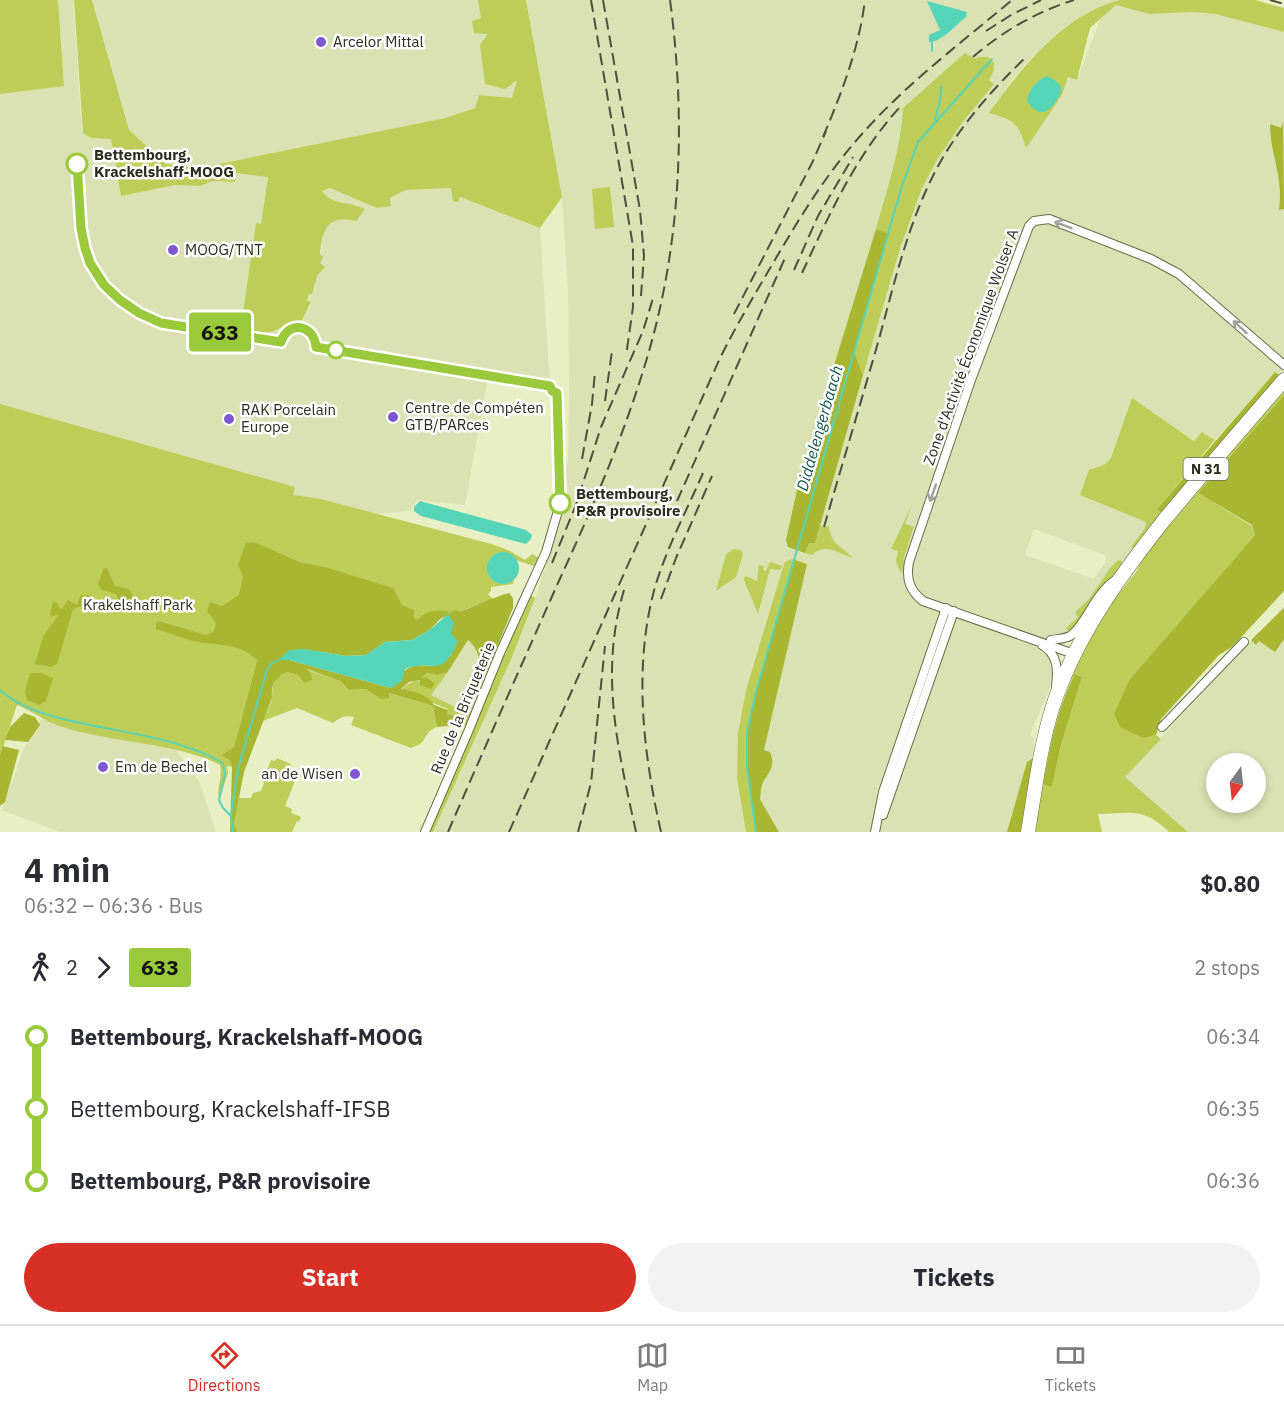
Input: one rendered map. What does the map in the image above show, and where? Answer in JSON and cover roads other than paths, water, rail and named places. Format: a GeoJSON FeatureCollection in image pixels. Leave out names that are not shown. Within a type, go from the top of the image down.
{"type":"FeatureCollection","features":[{"type":"Feature","properties":{"kind":"main road","name":"N 31"},"geometry":{"type":"LineString","coordinates":[[1029,832],[1043,747],[1053,707],[1075,652],[1100,606],[1219,453],[1284,380]]}},
{"type":"Feature","properties":{"kind":"street","name":"Zone d'Activité Économique Wolser A"},"geometry":{"type":"LineString","coordinates":[[1075,652],[923,601],[915,595],[907,574],[909,562],[971,380],[1029,226],[1034,221],[1049,219],[1151,259],[1179,274],[1284,365]]}},
{"type":"Feature","properties":{"kind":"street","name":"Rue de la Briqueterie"},"geometry":{"type":"LineString","coordinates":[[425,832],[500,653],[546,552],[561,495]]}},
{"type":"Feature","properties":{"kind":"street"},"geometry":{"type":"LineString","coordinates":[[1051,640],[1066,637],[1078,629],[1104,588],[1122,575]]}},
{"type":"Feature","properties":{"kind":"street"},"geometry":{"type":"LineString","coordinates":[[876,832],[884,792],[951,611],[948,604],[1051,640],[1075,652]]}},
{"type":"Feature","properties":{"kind":"street"},"geometry":{"type":"LineString","coordinates":[[951,611],[1049,649],[1058,671],[1053,707]]}},
{"type":"Feature","properties":{"kind":"street"},"geometry":{"type":"LineString","coordinates":[[1162,727],[1244,642]]}},
{"type":"Feature","properties":{"kind":"water"},"geometry":{"type":"Polygon","coordinates":[[[927,1],[967,12],[966,17],[944,36],[929,42],[929,35],[940,30],[927,1]]]}},
{"type":"Feature","properties":{"kind":"water"},"geometry":{"type":"Polygon","coordinates":[[[1047,76],[1059,84],[1061,91],[1052,107],[1045,112],[1040,112],[1027,101],[1031,90],[1047,76]]]}},
{"type":"Feature","properties":{"kind":"water"},"geometry":{"type":"Polygon","coordinates":[[[420,501],[526,530],[532,535],[531,539],[526,544],[421,516],[414,511],[414,507],[420,501]]]}},
{"type":"Feature","properties":{"kind":"water"},"geometry":{"type":"Polygon","coordinates":[[[503,552],[514,557],[519,568],[514,579],[503,584],[492,579],[487,568],[492,557],[503,552]]]}},
{"type":"Feature","properties":{"kind":"water"},"geometry":{"type":"Polygon","coordinates":[[[448,614],[454,623],[451,634],[458,641],[446,661],[436,666],[415,666],[405,669],[402,681],[391,688],[289,660],[278,660],[290,650],[304,649],[346,656],[366,655],[385,642],[412,640],[431,629],[448,614]]]}},
{"type":"Feature","properties":{"kind":"waterway"},"geometry":{"type":"LineString","coordinates":[[932,41],[932,51]]}},
{"type":"Feature","properties":{"kind":"waterway","name":"Diddelengerbaach"},"geometry":{"type":"LineString","coordinates":[[756,832],[747,767],[747,732],[756,692],[901,189],[918,142],[992,59]]}},
{"type":"Feature","properties":{"kind":"waterway"},"geometry":{"type":"LineString","coordinates":[[935,120],[941,87]]}},
{"type":"Feature","properties":{"kind":"waterway"},"geometry":{"type":"LineString","coordinates":[[231,816],[238,769],[267,670],[278,660]]}},
{"type":"Feature","properties":{"kind":"waterway"},"geometry":{"type":"LineString","coordinates":[[0,690],[15,701],[40,712],[167,741],[223,763],[225,774],[219,800],[231,816],[233,832]]}},
{"type":"Feature","properties":{"kind":"railway"},"geometry":{"type":"LineString","coordinates":[[591,0],[633,246],[633,307],[626,356]]}},
{"type":"Feature","properties":{"kind":"railway"},"geometry":{"type":"LineString","coordinates":[[603,0],[640,210],[644,256],[641,296]]}},
{"type":"Feature","properties":{"kind":"railway"},"geometry":{"type":"LineString","coordinates":[[448,832],[599,491],[623,429],[654,333],[670,251],[678,168],[678,84],[670,0]]}},
{"type":"Feature","properties":{"kind":"railway"},"geometry":{"type":"LineString","coordinates":[[823,137],[849,70],[859,35],[865,0]]}},
{"type":"Feature","properties":{"kind":"railway"},"geometry":{"type":"LineString","coordinates":[[509,832],[720,358],[790,234],[836,166],[879,116],[934,64],[1012,0]]}},
{"type":"Feature","properties":{"kind":"railway"},"geometry":{"type":"LineString","coordinates":[[986,31],[1041,0]]}},
{"type":"Feature","properties":{"kind":"railway"},"geometry":{"type":"LineString","coordinates":[[973,57],[1020,23],[1074,0]]}},
{"type":"Feature","properties":{"kind":"railway"},"geometry":{"type":"LineString","coordinates":[[1270,0],[1284,4]]}},
{"type":"Feature","properties":{"kind":"railway"},"geometry":{"type":"LineString","coordinates":[[824,527],[898,270],[921,202],[942,159],[960,131],[991,93],[1026,57]]}},
{"type":"Feature","properties":{"kind":"railway"},"geometry":{"type":"LineString","coordinates":[[802,273],[857,164],[885,124],[901,106]]}},
{"type":"Feature","properties":{"kind":"railway"},"geometry":{"type":"LineString","coordinates":[[734,314],[812,163],[826,131]]}},
{"type":"Feature","properties":{"kind":"railway"},"geometry":{"type":"LineString","coordinates":[[794,270],[818,216],[853,157]]}},
{"type":"Feature","properties":{"kind":"railway"},"geometry":{"type":"LineString","coordinates":[[677,501],[785,258]]}},
{"type":"Feature","properties":{"kind":"railway"},"geometry":{"type":"LineString","coordinates":[[552,563],[576,505],[601,427],[643,331],[654,295]]}},
{"type":"Feature","properties":{"kind":"railway"},"geometry":{"type":"LineString","coordinates":[[605,401],[612,351]]}},
{"type":"Feature","properties":{"kind":"railway"},"geometry":{"type":"LineString","coordinates":[[582,459],[595,372]]}},
{"type":"Feature","properties":{"kind":"railway"},"geometry":{"type":"LineString","coordinates":[[661,832],[645,741],[642,678],[644,648],[648,617],[660,572],[703,473]]}},
{"type":"Feature","properties":{"kind":"railway"},"geometry":{"type":"LineString","coordinates":[[661,599],[676,558],[712,476]]}},
{"type":"Feature","properties":{"kind":"railway"},"geometry":{"type":"LineString","coordinates":[[624,590],[617,621],[612,682],[618,741],[636,832]]}},
{"type":"Feature","properties":{"kind":"railway"},"geometry":{"type":"LineString","coordinates":[[578,832],[591,783],[605,646]]}},
{"type":"Feature","properties":{"kind":"place","name":"Arcelor Mittal"},"geometry":{"type":"Point","coordinates":[321,42]}},
{"type":"Feature","properties":{"kind":"place","name":"Bettembourg, Krackelshaff-MOOG"},"geometry":{"type":"Point","coordinates":[77,164]}},
{"type":"Feature","properties":{"kind":"place","name":"MOOG/TNT"},"geometry":{"type":"Point","coordinates":[173,250]}},
{"type":"Feature","properties":{"kind":"place","name":"Centre de Compéten GTB/PARces"},"geometry":{"type":"Point","coordinates":[393,417]}},
{"type":"Feature","properties":{"kind":"place","name":"RAK Porcelain Europe"},"geometry":{"type":"Point","coordinates":[229,419]}},
{"type":"Feature","properties":{"kind":"place","name":"Bettembourg, P&R provisoire"},"geometry":{"type":"Point","coordinates":[560,503]}},
{"type":"Feature","properties":{"kind":"place","name":"Em de Bechel"},"geometry":{"type":"Point","coordinates":[103,767]}},
{"type":"Feature","properties":{"kind":"place","name":"an de Wisen"},"geometry":{"type":"Point","coordinates":[355,774]}},
{"type":"Feature","properties":{"kind":"park label","name":"Krakelshaff Park"},"geometry":{"type":"Point","coordinates":[138,605]}}]}
